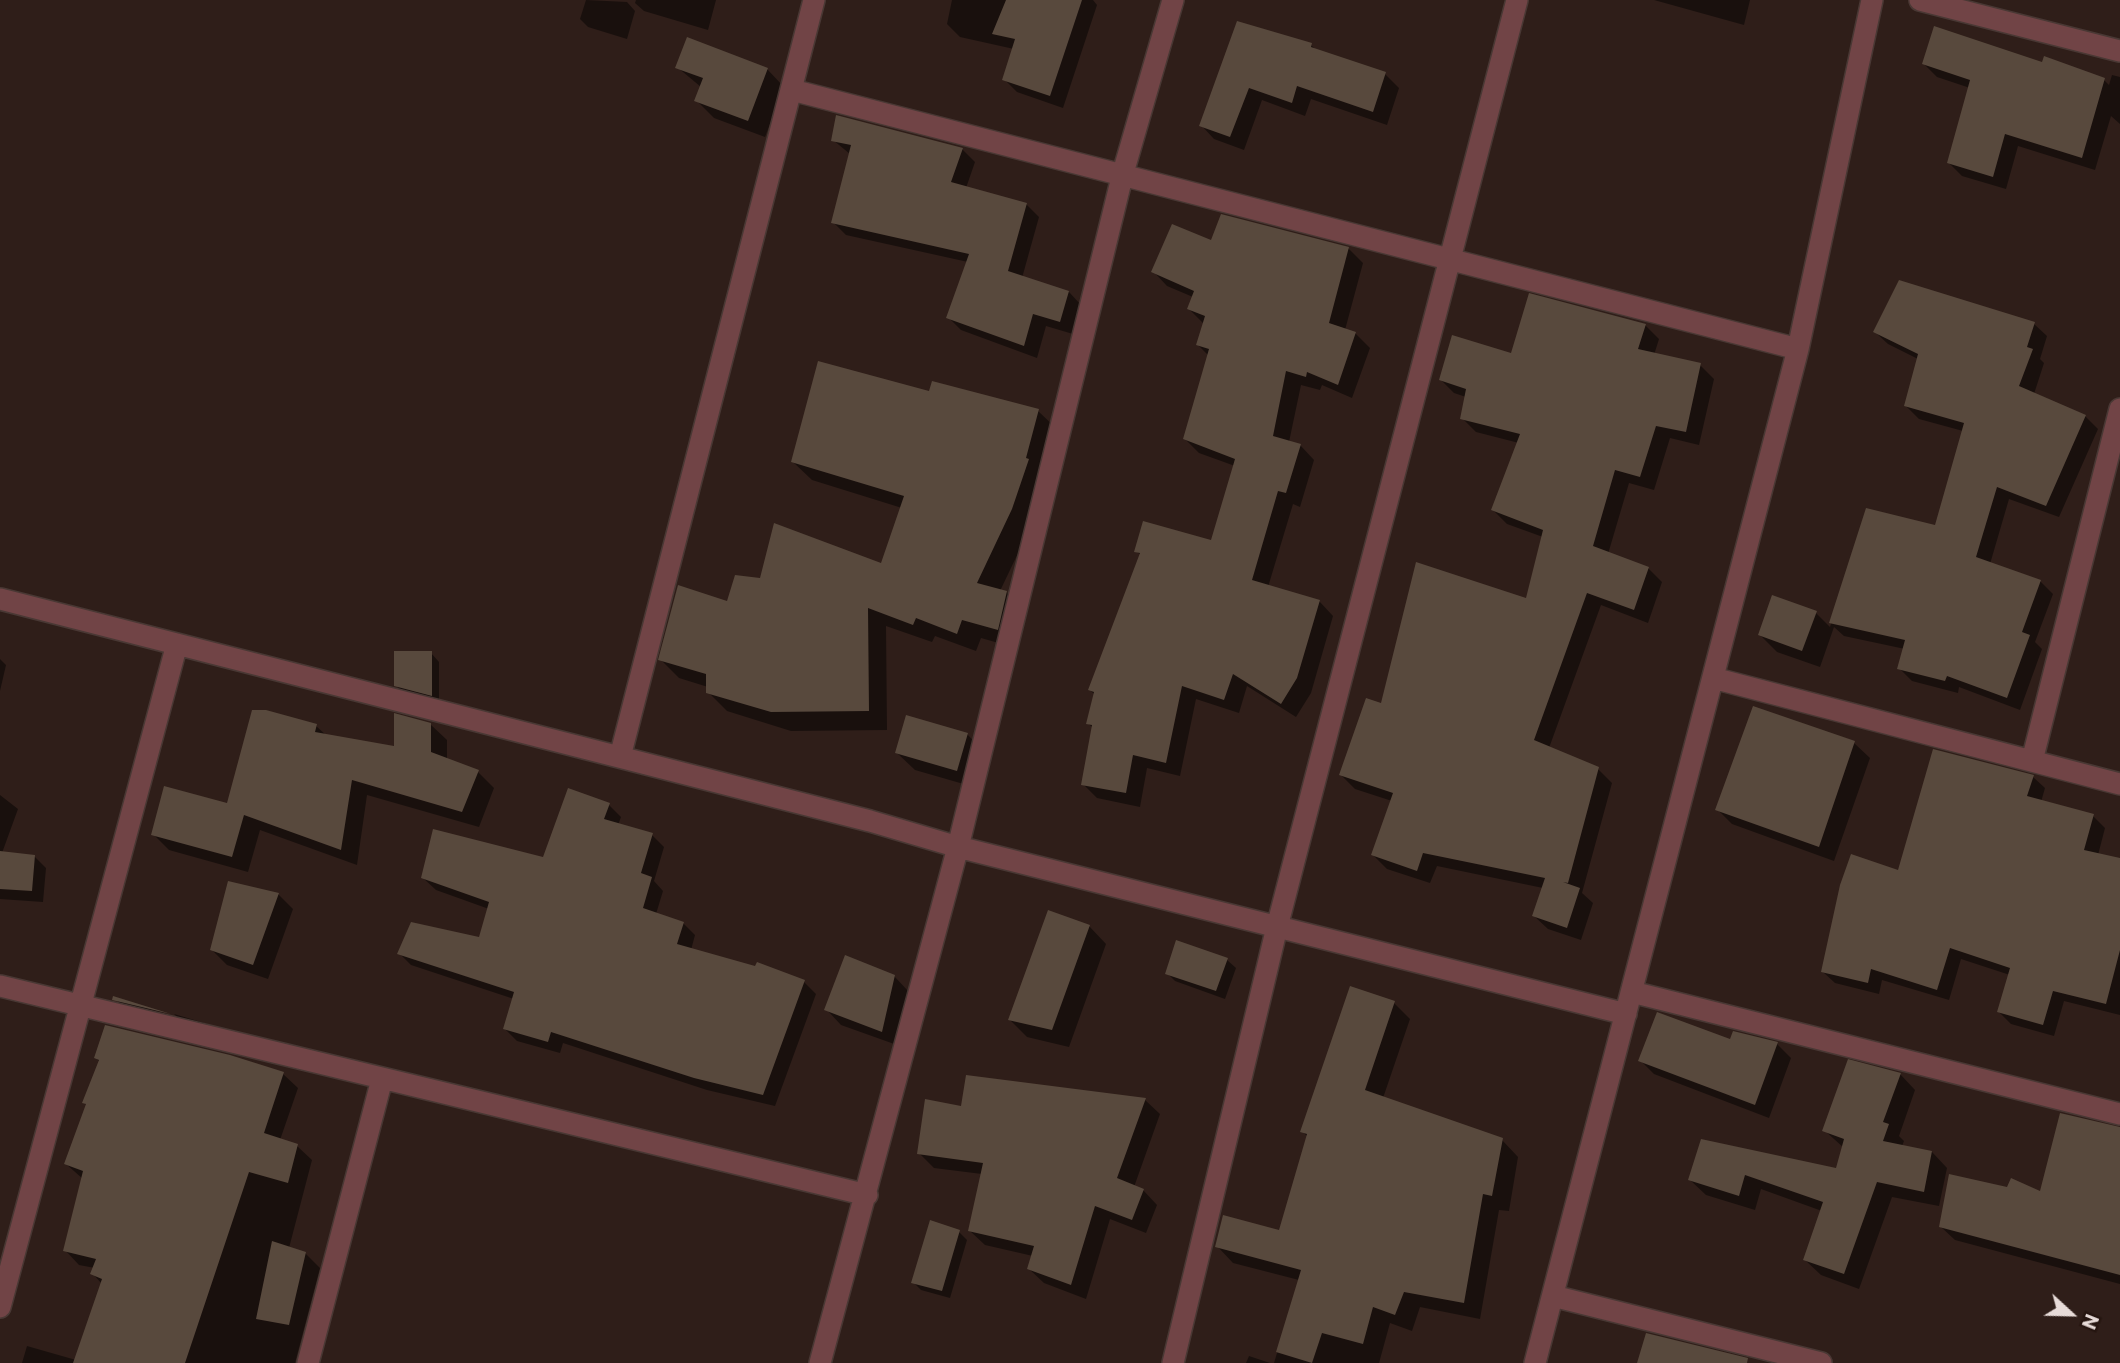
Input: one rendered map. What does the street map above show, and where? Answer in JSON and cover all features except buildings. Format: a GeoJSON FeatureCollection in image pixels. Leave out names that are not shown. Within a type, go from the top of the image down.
{"type":"FeatureCollection","features":[{"type":"Feature","properties":{"kind":"street"},"geometry":{"type":"LineString","coordinates":[[620,757],[814,0]]}},
{"type":"Feature","properties":{"kind":"street"},"geometry":{"type":"LineString","coordinates":[[820,1363],[958,847],[1123,173],[1173,0]]}},
{"type":"Feature","properties":{"kind":"street"},"geometry":{"type":"LineString","coordinates":[[1172,1363],[1277,927],[1448,258],[1517,0]]}},
{"type":"Feature","properties":{"kind":"street"},"geometry":{"type":"LineString","coordinates":[[1535,1363],[1797,349],[1872,0]]}},
{"type":"Feature","properties":{"kind":"street"},"geometry":{"type":"LineString","coordinates":[[1920,0],[2120,51]]}},
{"type":"Feature","properties":{"kind":"street"},"geometry":{"type":"LineString","coordinates":[[792,90],[1123,173],[1797,349]]}},
{"type":"Feature","properties":{"kind":"street"},"geometry":{"type":"LineString","coordinates":[[2032,761],[2120,408]]}},
{"type":"Feature","properties":{"kind":"street"},"geometry":{"type":"LineString","coordinates":[[0,599],[620,757],[958,847],[1626,1014]]}},
{"type":"Feature","properties":{"kind":"street"},"geometry":{"type":"LineString","coordinates":[[0,1307],[177,644]]}},
{"type":"Feature","properties":{"kind":"street"},"geometry":{"type":"LineString","coordinates":[[1713,678],[2120,784]]}},
{"type":"Feature","properties":{"kind":"street"},"geometry":{"type":"LineString","coordinates":[[0,986],[867,1195]]}},
{"type":"Feature","properties":{"kind":"street"},"geometry":{"type":"LineString","coordinates":[[1632,992],[2120,1114]]}},
{"type":"Feature","properties":{"kind":"street"},"geometry":{"type":"LineString","coordinates":[[308,1363],[382,1079]]}},
{"type":"Feature","properties":{"kind":"street"},"geometry":{"type":"LineString","coordinates":[[1553,1296],[1821,1363]]}}]}
